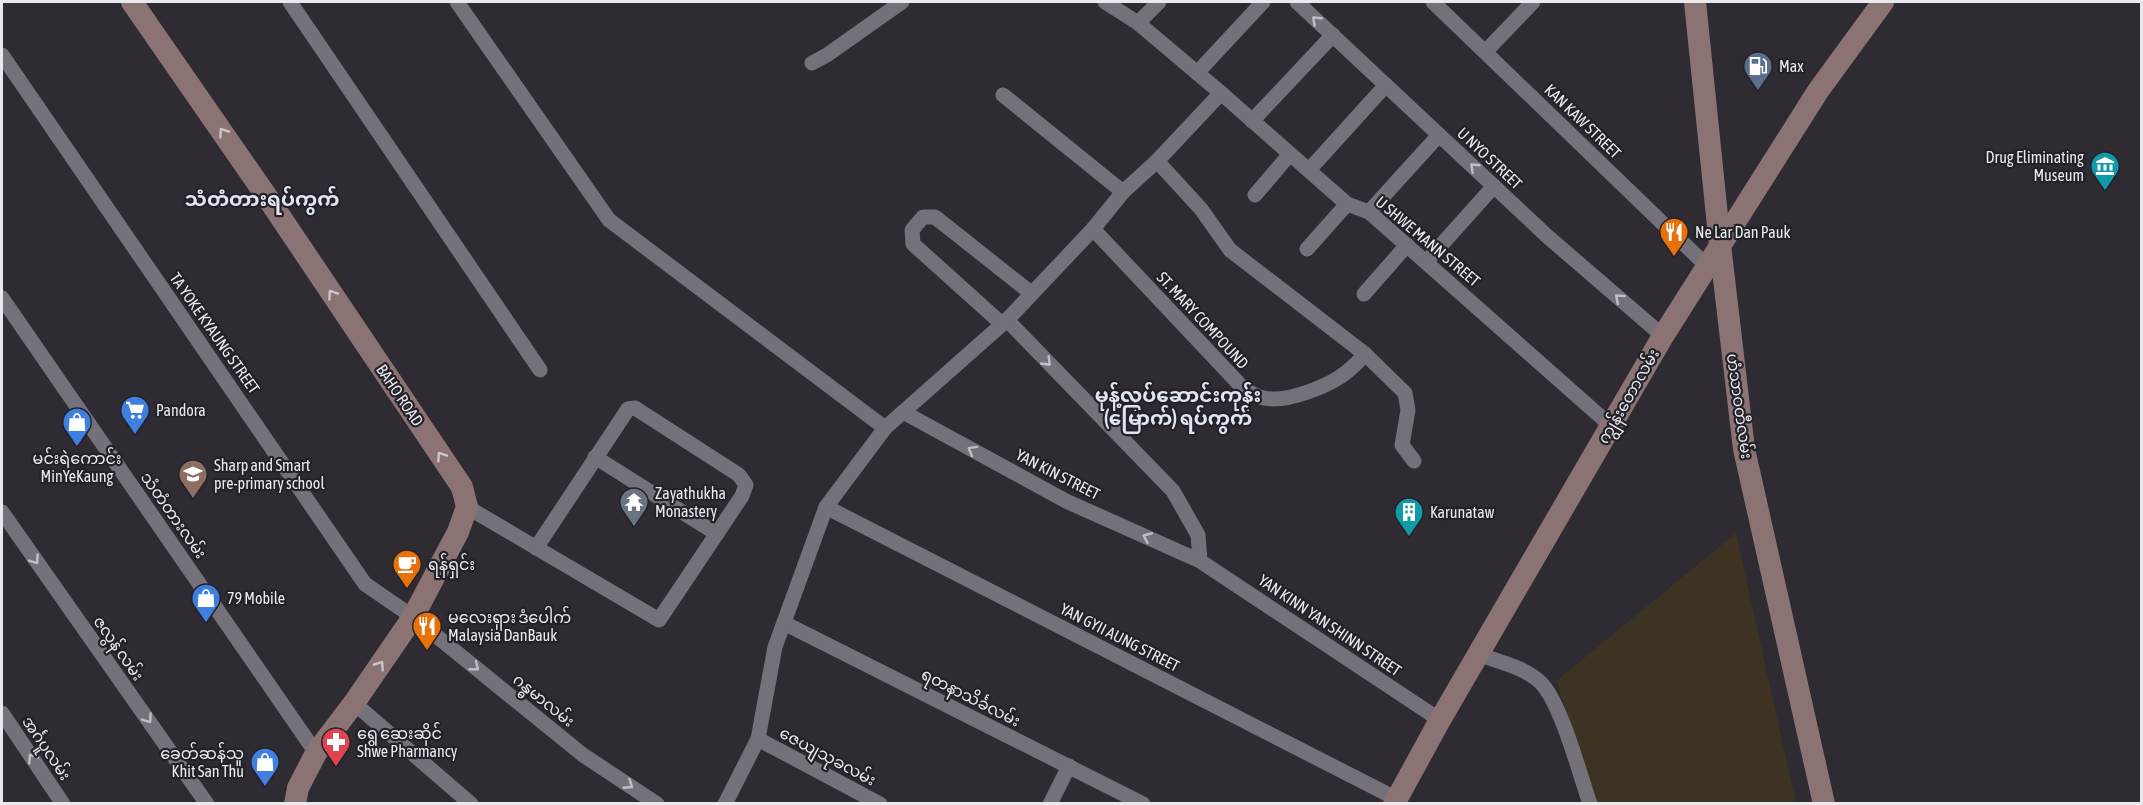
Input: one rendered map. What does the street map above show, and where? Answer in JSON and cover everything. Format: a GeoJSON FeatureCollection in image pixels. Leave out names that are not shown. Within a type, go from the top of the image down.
{"type":"FeatureCollection","features":[{"type":"Feature","properties":{"kind":"main road","name":"BAHO ROAD"},"geometry":{"type":"LineString","coordinates":[[132,2],[259,184],[462,487],[466,507]]}},
{"type":"Feature","properties":{"kind":"main road","name":"ဟံသာဝတီလမ်း"},"geometry":{"type":"LineString","coordinates":[[1695,2],[1744,449],[1824,804]]}},
{"type":"Feature","properties":{"kind":"main road","name":"ကျွန်းတောလမ်း"},"geometry":{"type":"LineString","coordinates":[[1395,801],[1663,336],[1818,91],[1883,2]]}},
{"type":"Feature","properties":{"kind":"main road"},"geometry":{"type":"LineString","coordinates":[[295,804],[298,788],[316,753],[354,703],[413,617],[458,532],[466,507]]}},
{"type":"Feature","properties":{"kind":"street"},"geometry":{"type":"LineString","coordinates":[[290,2],[540,370]]}},
{"type":"Feature","properties":{"kind":"street"},"geometry":{"type":"LineString","coordinates":[[457,2],[609,220],[885,428]]}},
{"type":"Feature","properties":{"kind":"street"},"geometry":{"type":"LineString","coordinates":[[812,63],[828,55],[902,2]]}},
{"type":"Feature","properties":{"kind":"street","name":"U SHWE MANN STREET"},"geometry":{"type":"LineString","coordinates":[[1105,2],[1138,23],[1347,204],[1369,212],[1610,425]]}},
{"type":"Feature","properties":{"kind":"street"},"geometry":{"type":"LineString","coordinates":[[1138,23],[1159,2]]}},
{"type":"Feature","properties":{"kind":"street"},"geometry":{"type":"LineString","coordinates":[[1197,73],[1263,2]]}},
{"type":"Feature","properties":{"kind":"street","name":"U NYO STREET"},"geometry":{"type":"LineString","coordinates":[[1297,2],[1547,236],[1663,336]]}},
{"type":"Feature","properties":{"kind":"street","name":"KAN KAW STREET"},"geometry":{"type":"LineString","coordinates":[[1433,2],[1708,267]]}},
{"type":"Feature","properties":{"kind":"street"},"geometry":{"type":"LineString","coordinates":[[1486,51],[1533,2]]}},
{"type":"Feature","properties":{"kind":"street"},"geometry":{"type":"LineString","coordinates":[[1252,121],[1333,35]]}},
{"type":"Feature","properties":{"kind":"street","name":"TA YOKE KYAUNG STREET"},"geometry":{"type":"LineString","coordinates":[[2,55],[365,584],[413,617]]}},
{"type":"Feature","properties":{"kind":"street"},"geometry":{"type":"LineString","coordinates":[[1309,170],[1386,86]]}},
{"type":"Feature","properties":{"kind":"street"},"geometry":{"type":"LineString","coordinates":[[725,804],[759,739],[775,647],[826,507],[885,428],[1004,322],[1093,228],[1123,192],[1157,161],[1221,93]]}},
{"type":"Feature","properties":{"kind":"street"},"geometry":{"type":"LineString","coordinates":[[1003,95],[1123,192]]}},
{"type":"Feature","properties":{"kind":"street"},"geometry":{"type":"LineString","coordinates":[[1369,212],[1440,135]]}},
{"type":"Feature","properties":{"kind":"street"},"geometry":{"type":"LineString","coordinates":[[1255,195],[1290,154]]}},
{"type":"Feature","properties":{"kind":"street"},"geometry":{"type":"LineString","coordinates":[[1157,161],[1201,209],[1230,250],[1365,354],[1404,393],[1408,410],[1402,445],[1414,461]]}},
{"type":"Feature","properties":{"kind":"street"},"geometry":{"type":"LineString","coordinates":[[1426,262],[1494,186]]}},
{"type":"Feature","properties":{"kind":"street"},"geometry":{"type":"LineString","coordinates":[[1307,249],[1347,204]]}},
{"type":"Feature","properties":{"kind":"street"},"geometry":{"type":"LineString","coordinates":[[1031,293],[935,217],[923,217],[912,230],[913,244],[1004,322],[1173,491],[1198,535],[1200,561]]}},
{"type":"Feature","properties":{"kind":"street","name":"ST. MARY COMPOUND"},"geometry":{"type":"LineString","coordinates":[[1093,228],[1243,388],[1262,398],[1277,400],[1317,388],[1348,372],[1365,354]]}},
{"type":"Feature","properties":{"kind":"street"},"geometry":{"type":"LineString","coordinates":[[1364,294],[1407,245]]}},
{"type":"Feature","properties":{"kind":"street","name":"သံတံတားလမ်း"},"geometry":{"type":"LineString","coordinates":[[2,298],[316,753]]}},
{"type":"Feature","properties":{"kind":"street"},"geometry":{"type":"LineString","coordinates":[[466,507],[536,548],[659,620],[742,496],[746,485],[739,475],[635,408],[628,409],[536,548]]}},
{"type":"Feature","properties":{"kind":"street","name":"YAN KIN STREET"},"geometry":{"type":"LineString","coordinates":[[903,412],[1066,501],[1200,561]]}},
{"type":"Feature","properties":{"kind":"street"},"geometry":{"type":"LineString","coordinates":[[595,457],[717,534]]}},
{"type":"Feature","properties":{"kind":"street","name":"YAN GYII AUNG STREET"},"geometry":{"type":"LineString","coordinates":[[826,507],[1395,801]]}},
{"type":"Feature","properties":{"kind":"street","name":"ဇလွန် လမ်း"},"geometry":{"type":"LineString","coordinates":[[2,512],[207,804]]}},
{"type":"Feature","properties":{"kind":"street","name":"YAN KINN YAN SHINN STREET"},"geometry":{"type":"LineString","coordinates":[[1200,561],[1440,720]]}},
{"type":"Feature","properties":{"kind":"street","name":"ဂန္ဓမာလမ်း"},"geometry":{"type":"LineString","coordinates":[[413,617],[583,755],[657,804]]}},
{"type":"Feature","properties":{"kind":"street","name":"ရတနာသိင်္ခလမ်း"},"geometry":{"type":"LineString","coordinates":[[784,623],[1143,804]]}},
{"type":"Feature","properties":{"kind":"street"},"geometry":{"type":"LineString","coordinates":[[1478,654],[1519,669],[1541,684],[1557,710],[1590,804]]}},
{"type":"Feature","properties":{"kind":"street"},"geometry":{"type":"LineString","coordinates":[[354,703],[471,804]]}},
{"type":"Feature","properties":{"kind":"street","name":"အင်္ဂပူလမ်း"},"geometry":{"type":"LineString","coordinates":[[2,713],[63,804]]}},
{"type":"Feature","properties":{"kind":"street","name":"ဇေယျသုခလမ်း"},"geometry":{"type":"LineString","coordinates":[[759,739],[880,804]]}},
{"type":"Feature","properties":{"kind":"street"},"geometry":{"type":"LineString","coordinates":[[1050,804],[1069,766]]}},
{"type":"Feature","properties":{"kind":"shaded area"},"geometry":{"type":"Polygon","coordinates":[[[1736,533],[1796,803],[1597,803],[1556,681],[1736,533]]]}},
{"type":"Feature","properties":{"kind":"place","name":"Max"},"geometry":{"type":"Point","coordinates":[1758,92]}},
{"type":"Feature","properties":{"kind":"place","name":"Drug Eliminating Museum"},"geometry":{"type":"Point","coordinates":[2105,192]}},
{"type":"Feature","properties":{"kind":"place","name":"Ne Lar Dan Pauk"},"geometry":{"type":"Point","coordinates":[1674,258]}},
{"type":"Feature","properties":{"kind":"place","name":"Pandora"},"geometry":{"type":"Point","coordinates":[135,436]}},
{"type":"Feature","properties":{"kind":"place","name":"မင်းရဲကောင်း MinYeKaung"},"geometry":{"type":"Point","coordinates":[77,448]}},
{"type":"Feature","properties":{"kind":"place","name":"Sharp and Smart pre-primary school"},"geometry":{"type":"Point","coordinates":[193,500]}},
{"type":"Feature","properties":{"kind":"place","name":"Zayathukha Monastery"},"geometry":{"type":"Point","coordinates":[634,528]}},
{"type":"Feature","properties":{"kind":"place","name":"Karunataw"},"geometry":{"type":"Point","coordinates":[1409,538]}},
{"type":"Feature","properties":{"kind":"place","name":"ရန်ရှင်း"},"geometry":{"type":"Point","coordinates":[407,590]}},
{"type":"Feature","properties":{"kind":"place","name":"79 Mobile"},"geometry":{"type":"Point","coordinates":[206,624]}},
{"type":"Feature","properties":{"kind":"place","name":"မလေးရှား ဒံပေါက် Malaysia DanBauk"},"geometry":{"type":"Point","coordinates":[427,652]}},
{"type":"Feature","properties":{"kind":"place","name":"ရွှေ ဆေးဆိုင် Shwe Pharmancy"},"geometry":{"type":"Point","coordinates":[336,768]}},
{"type":"Feature","properties":{"kind":"place","name":"ခေတ်ဆန်သူ Khit San Thu"},"geometry":{"type":"Point","coordinates":[265,788]}},
{"type":"Feature","properties":{"kind":"district","name":"သံတံတားရပ်ကွက်"},"geometry":{"type":"Point","coordinates":[262,198]}},
{"type":"Feature","properties":{"kind":"district","name":"မုန့်လုပ်ဆောင်းကုန်း (မြောက်) ရပ်ကွက်"},"geometry":{"type":"Point","coordinates":[1178,406]}}]}
